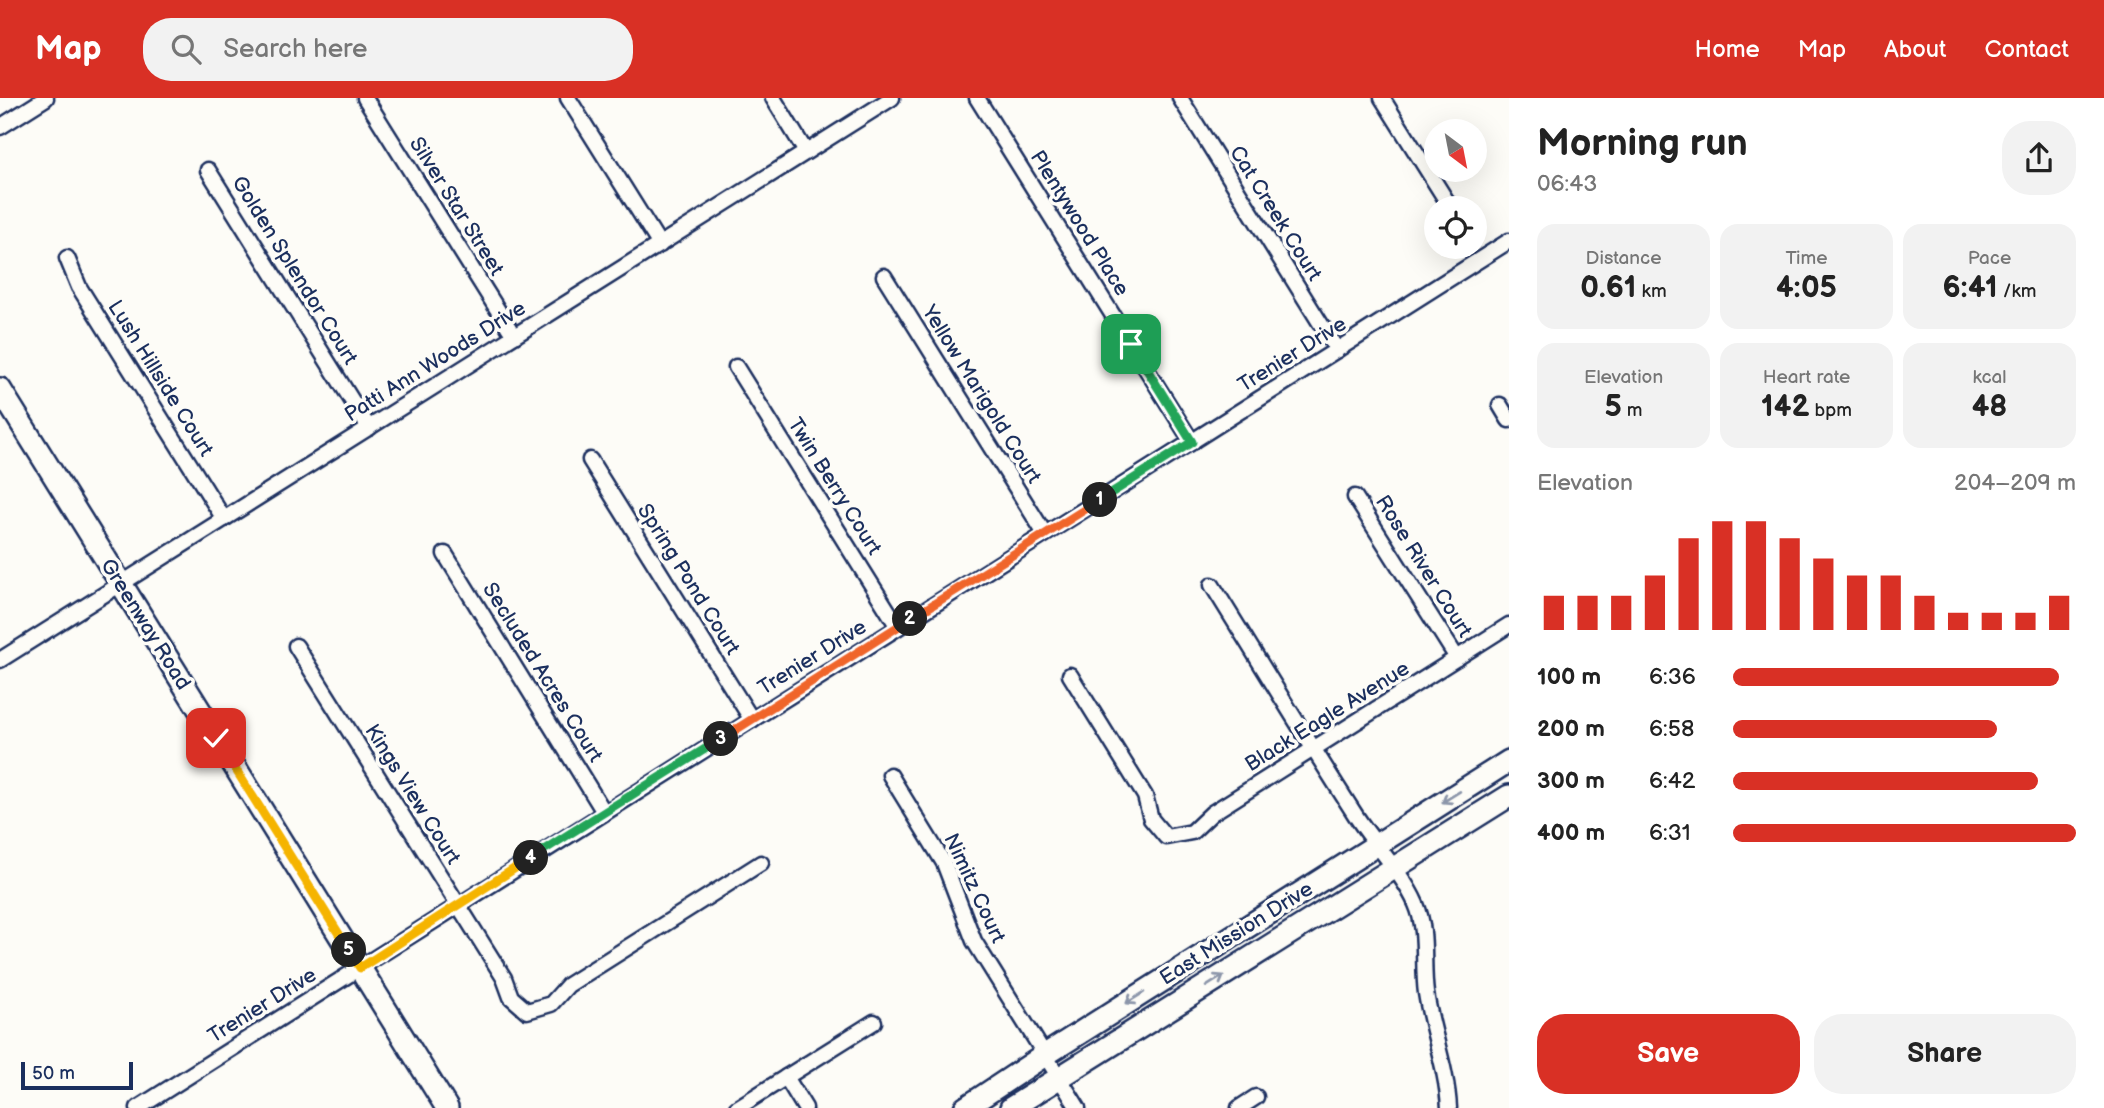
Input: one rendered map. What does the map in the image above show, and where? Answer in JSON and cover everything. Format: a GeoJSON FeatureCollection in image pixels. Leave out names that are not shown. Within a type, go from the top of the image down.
{"type":"FeatureCollection","features":[{"type":"Feature","properties":{"kind":"street"},"geometry":{"type":"LineString","coordinates":[[0,127],[46,98]]}},
{"type":"Feature","properties":{"kind":"street","name":"Silver Star Street"},"geometry":{"type":"LineString","coordinates":[[365,98],[514,336]]}},
{"type":"Feature","properties":{"kind":"street"},"geometry":{"type":"LineString","coordinates":[[568,98],[660,245]]}},
{"type":"Feature","properties":{"kind":"street"},"geometry":{"type":"LineString","coordinates":[[772,98],[806,152]]}},
{"type":"Feature","properties":{"kind":"street","name":"Patti Ann Woods Drive"},"geometry":{"type":"LineString","coordinates":[[0,660],[892,98]]}},
{"type":"Feature","properties":{"kind":"street","name":"Plentywood Place"},"geometry":{"type":"LineString","coordinates":[[977,98],[1192,442]]}},
{"type":"Feature","properties":{"kind":"street","name":"Cat Creek Court"},"geometry":{"type":"LineString","coordinates":[[1180,98],[1337,350]]}},
{"type":"Feature","properties":{"kind":"street"},"geometry":{"type":"LineString","coordinates":[[1382,98],[1443,196]]}},
{"type":"Feature","properties":{"kind":"street","name":"Golden Splendor Court"},"geometry":{"type":"LineString","coordinates":[[208,170],[369,428]]}},
{"type":"Feature","properties":{"kind":"street","name":"Trenier Drive"},"geometry":{"type":"LineString","coordinates":[[1487,250],[1509,242]]}},
{"type":"Feature","properties":{"kind":"street","name":"Lush Hillside Court"},"geometry":{"type":"LineString","coordinates":[[67,258],[79,287],[223,519]]}},
{"type":"Feature","properties":{"kind":"street","name":"Trenier Drive"},"geometry":{"type":"LineString","coordinates":[[138,1108],[1337,350],[1469,259]]}},
{"type":"Feature","properties":{"kind":"street","name":"Yellow Marigold Court"},"geometry":{"type":"LineString","coordinates":[[884,276],[1045,534]]}},
{"type":"Feature","properties":{"kind":"street","name":"Twin Berry Court"},"geometry":{"type":"LineString","coordinates":[[736,367],[898,627]]}},
{"type":"Feature","properties":{"kind":"street","name":"Greenway Road"},"geometry":{"type":"LineString","coordinates":[[0,389],[447,1108]]}},
{"type":"Feature","properties":{"kind":"street"},"geometry":{"type":"LineString","coordinates":[[1500,405],[1509,420]]}},
{"type":"Feature","properties":{"kind":"street","name":"Spring Pond Court"},"geometry":{"type":"LineString","coordinates":[[590,460],[752,720]]}},
{"type":"Feature","properties":{"kind":"street","name":"Rose River Court"},"geometry":{"type":"LineString","coordinates":[[1355,497],[1457,658]]}},
{"type":"Feature","properties":{"kind":"street","name":"Secluded Acres Court"},"geometry":{"type":"LineString","coordinates":[[445,554],[604,812]]}},
{"type":"Feature","properties":{"kind":"street"},"geometry":{"type":"LineString","coordinates":[[1212,586],[1375,845],[1411,894],[1422,922],[1425,990],[1444,1071],[1449,1108]]}},
{"type":"Feature","properties":{"kind":"street","name":"Black Eagle Avenue"},"geometry":{"type":"LineString","coordinates":[[1070,675],[1144,796],[1151,820],[1166,837],[1192,832],[1212,813],[1509,625]]}},
{"type":"Feature","properties":{"kind":"street","name":"Kings View Court"},"geometry":{"type":"LineString","coordinates":[[296,646],[504,978],[512,997],[527,1011],[551,1004],[568,985],[761,863]]}},
{"type":"Feature","properties":{"kind":"street","name":"East Mission Drive"},"geometry":{"type":"LineString","coordinates":[[965,1108],[1509,761]]}},
{"type":"Feature","properties":{"kind":"street","name":"Nimitz Court"},"geometry":{"type":"LineString","coordinates":[[890,775],[944,863],[974,941],[1078,1108]]}},
{"type":"Feature","properties":{"kind":"street","name":"East Mission Drive"},"geometry":{"type":"LineString","coordinates":[[1012,1108],[1509,796]]}},
{"type":"Feature","properties":{"kind":"street"},"geometry":{"type":"LineString","coordinates":[[737,1108],[874,1022]]}},
{"type":"Feature","properties":{"kind":"street"},"geometry":{"type":"LineString","coordinates":[[786,1077],[805,1108]]}},
{"type":"Feature","properties":{"kind":"street"},"geometry":{"type":"LineString","coordinates":[[1239,1108],[1256,1097]]}},
{"type":"Feature","properties":{"kind":"route"},"geometry":{"type":"LineString","coordinates":[[216,738],[360,968],[1192,442],[1131,344]]}}]}
